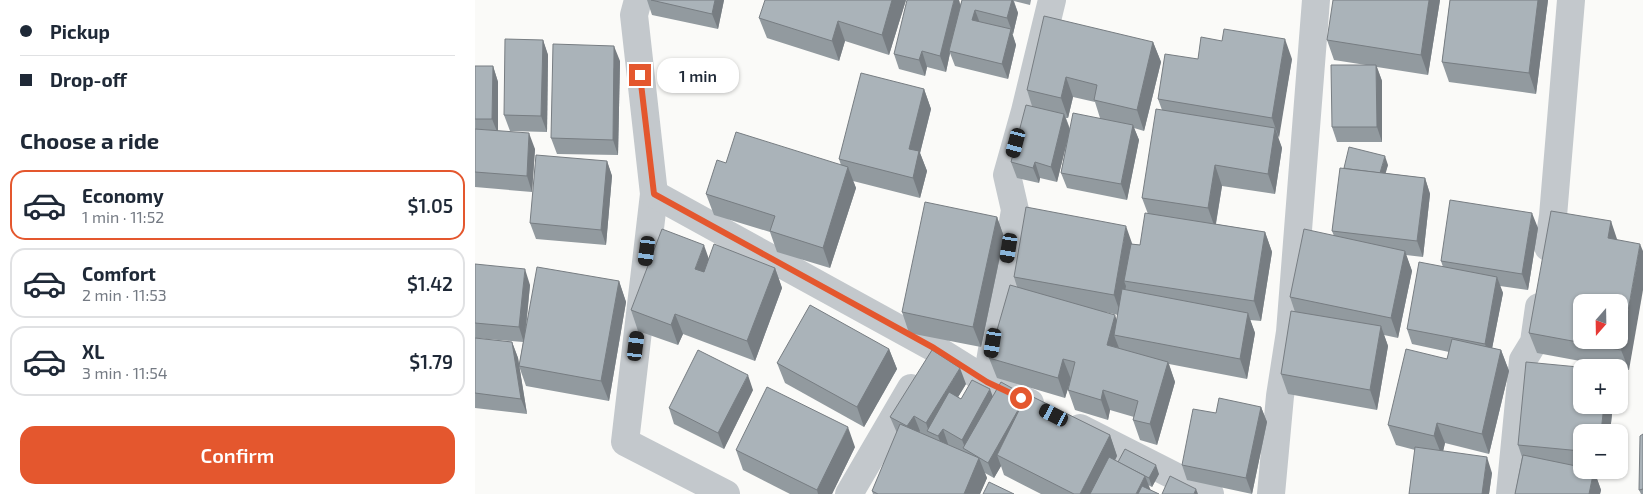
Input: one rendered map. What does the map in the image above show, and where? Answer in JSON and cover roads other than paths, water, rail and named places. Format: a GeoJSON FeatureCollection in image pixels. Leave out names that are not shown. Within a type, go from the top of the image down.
{"type":"FeatureCollection","features":[{"type":"Feature","properties":{"kind":"street"},"geometry":{"type":"LineString","coordinates":[[638,0],[633,15],[654,194],[625,442],[726,494]]}},
{"type":"Feature","properties":{"kind":"street"},"geometry":{"type":"LineString","coordinates":[[987,382],[1015,210],[1007,175],[1052,0]]}},
{"type":"Feature","properties":{"kind":"street"},"geometry":{"type":"LineString","coordinates":[[1271,494],[1280,396],[1290,332],[1316,0]]}},
{"type":"Feature","properties":{"kind":"street"},"geometry":{"type":"LineString","coordinates":[[1510,494],[1523,360],[1534,342],[1553,216],[1571,0]]}},
{"type":"Feature","properties":{"kind":"street"},"geometry":{"type":"LineString","coordinates":[[654,194],[934,348],[987,382],[1210,494]]}},
{"type":"Feature","properties":{"kind":"street"},"geometry":{"type":"LineString","coordinates":[[849,494],[934,348]]}}]}
